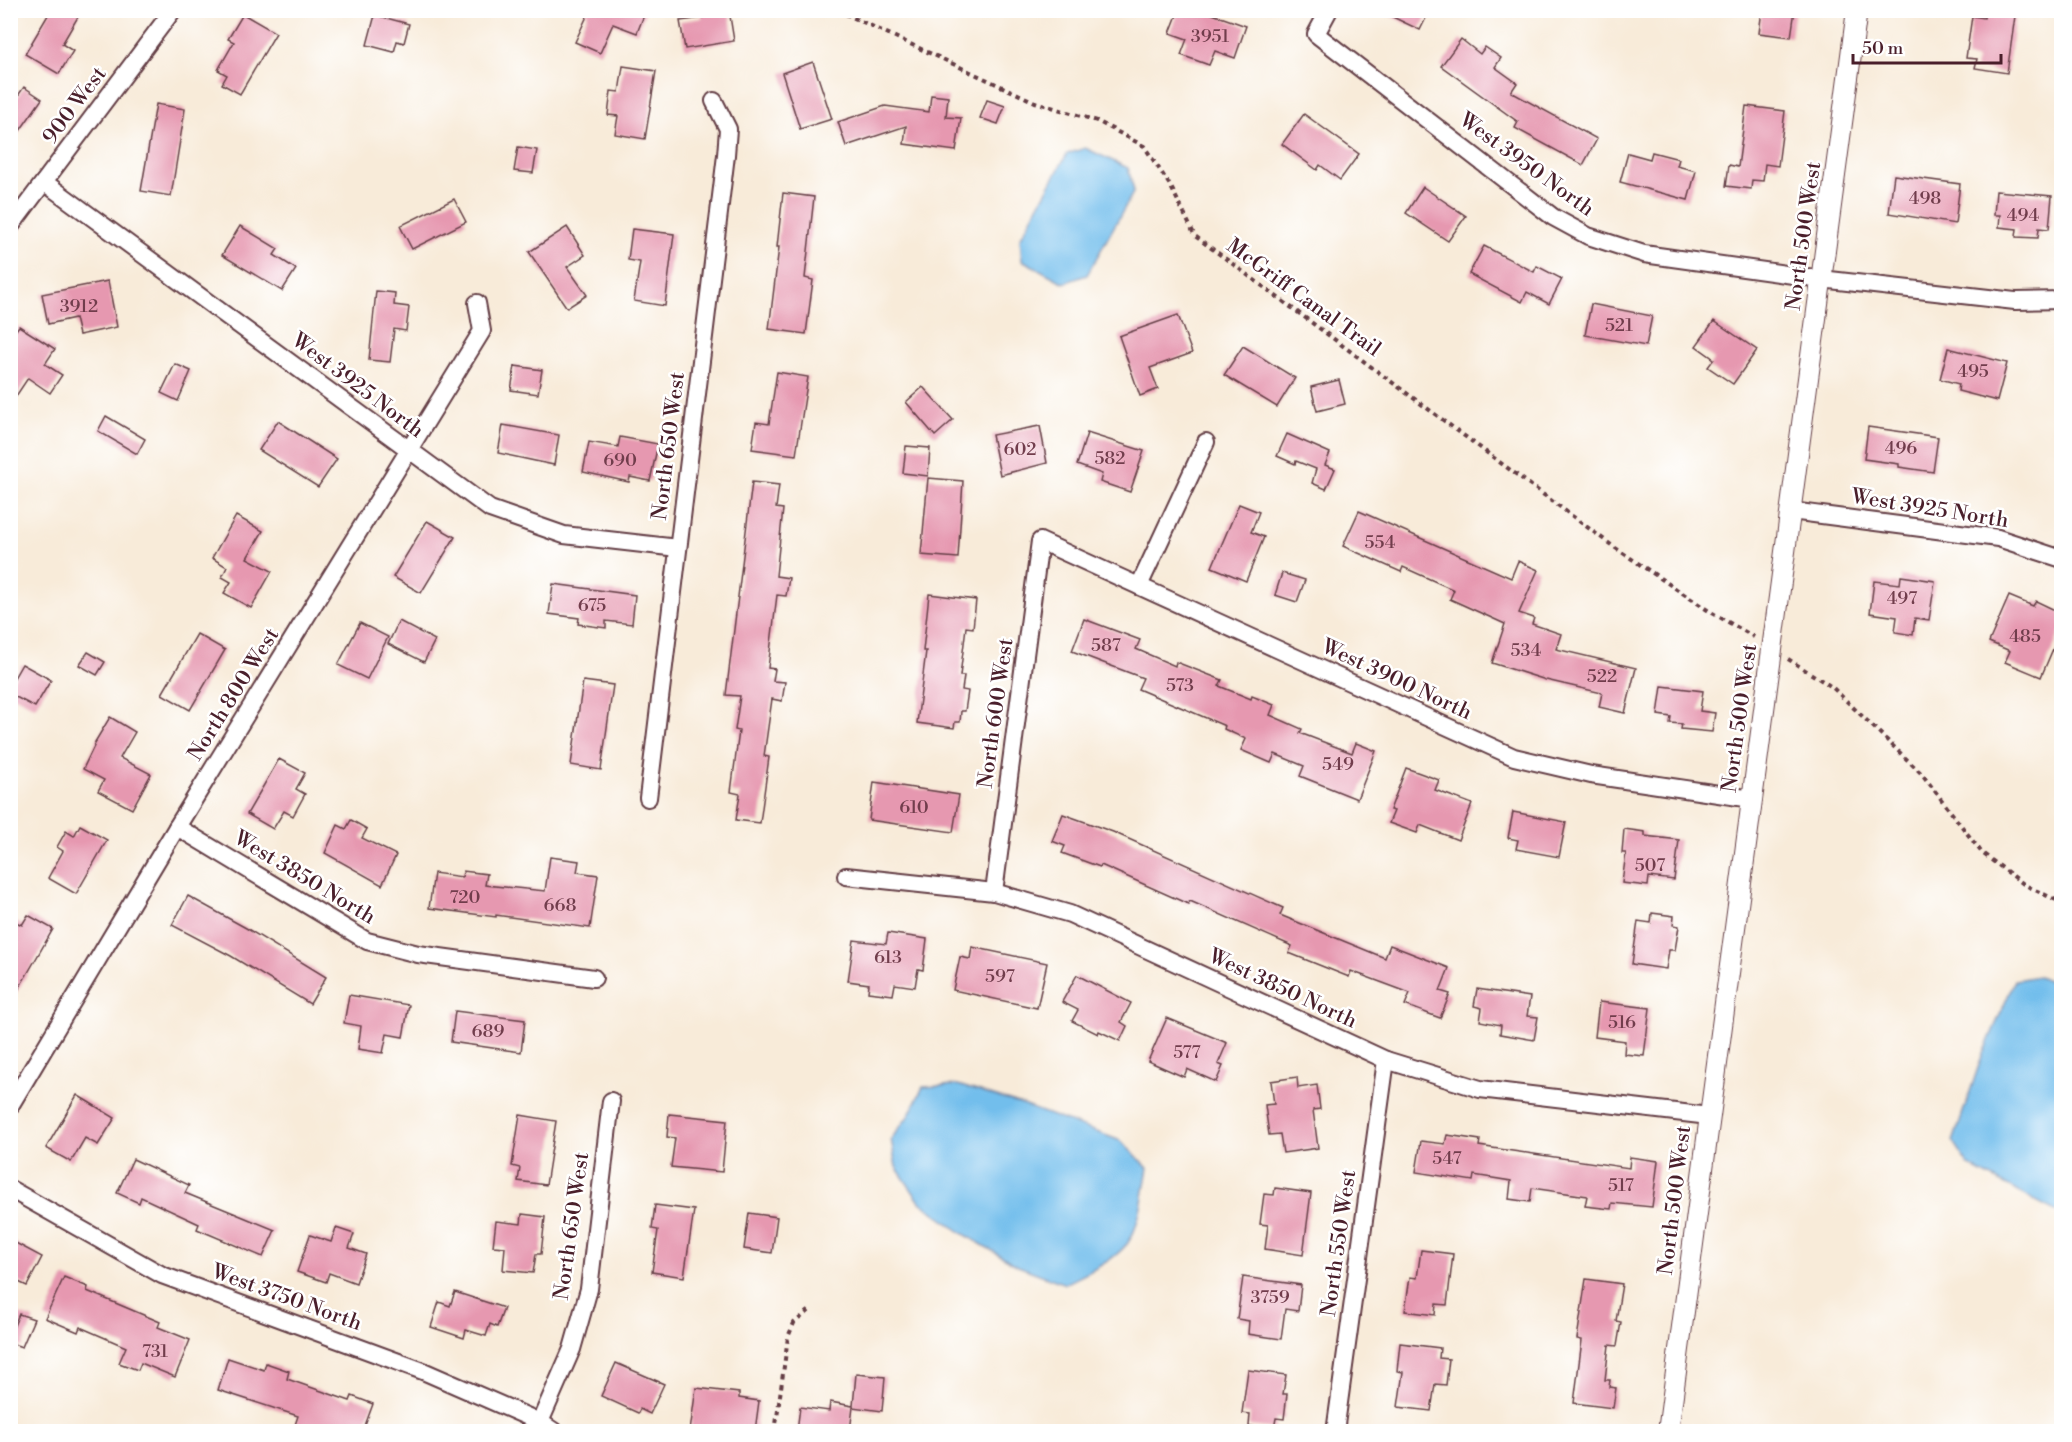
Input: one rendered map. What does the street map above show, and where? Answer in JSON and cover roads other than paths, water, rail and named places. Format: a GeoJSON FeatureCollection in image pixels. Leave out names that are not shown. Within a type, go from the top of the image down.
{"type":"FeatureCollection","features":[{"type":"Feature","properties":{"kind":"street","name":"900 West"},"geometry":{"type":"LineString","coordinates":[[10,227],[173,10]]}},
{"type":"Feature","properties":{"kind":"street","name":"West 3950 North"},"geometry":{"type":"LineString","coordinates":[[1329,10],[1316,34],[1553,217],[1588,236],[1644,254],[1821,279],[2015,301],[2061,300]]}},
{"type":"Feature","properties":{"kind":"street","name":"North 500 West"},"geometry":{"type":"LineString","coordinates":[[1668,1431],[1857,10]]}},
{"type":"Feature","properties":{"kind":"street","name":"North 650 West"},"geometry":{"type":"LineString","coordinates":[[648,798],[728,129],[714,101]]}},
{"type":"Feature","properties":{"kind":"street","name":"West 3925 North"},"geometry":{"type":"LineString","coordinates":[[44,182],[490,508],[564,535],[678,548]]}},
{"type":"Feature","properties":{"kind":"street","name":"North 800 West"},"geometry":{"type":"LineString","coordinates":[[10,1106],[177,827],[482,331],[477,303]]}},
{"type":"Feature","properties":{"kind":"street"},"geometry":{"type":"LineString","coordinates":[[1139,586],[1206,442]]}},
{"type":"Feature","properties":{"kind":"street","name":"West 3925 North"},"geometry":{"type":"LineString","coordinates":[[1791,511],[1998,538],[2061,559]]}},
{"type":"Feature","properties":{"kind":"street","name":"West 3900 North"},"geometry":{"type":"LineString","coordinates":[[1040,540],[1514,757],[1591,775],[1752,799]]}},
{"type":"Feature","properties":{"kind":"street","name":"North 600 West"},"geometry":{"type":"LineString","coordinates":[[994,892],[1040,540]]}},
{"type":"Feature","properties":{"kind":"street","name":"West 3850 North"},"geometry":{"type":"LineString","coordinates":[[177,827],[367,941],[418,954],[594,978]]}},
{"type":"Feature","properties":{"kind":"street","name":"West 3850 North"},"geometry":{"type":"LineString","coordinates":[[846,876],[994,892],[1070,914],[1386,1060],[1480,1089],[1709,1116]]}},
{"type":"Feature","properties":{"kind":"street","name":"North 550 West"},"geometry":{"type":"LineString","coordinates":[[1335,1431],[1386,1060]]}},
{"type":"Feature","properties":{"kind":"street","name":"North 650 West"},"geometry":{"type":"LineString","coordinates":[[540,1422],[572,1349],[589,1289],[611,1101]]}},
{"type":"Feature","properties":{"kind":"street","name":"West 3750 North"},"geometry":{"type":"LineString","coordinates":[[10,1189],[162,1275],[423,1371],[540,1422],[555,1431]]}},
{"type":"Feature","properties":{"kind":"water"},"geometry":{"type":"Polygon","coordinates":[[[1085,148],[1128,168],[1134,191],[1087,275],[1064,283],[1022,260],[1020,239],[1067,154],[1085,148]]]}},
{"type":"Feature","properties":{"kind":"water"},"geometry":{"type":"Polygon","coordinates":[[[2039,976],[2061,986],[2061,1214],[1969,1166],[1953,1142],[1982,1056],[2015,980],[2039,976]]]}},
{"type":"Feature","properties":{"kind":"water"},"geometry":{"type":"Polygon","coordinates":[[[958,1085],[1026,1106],[1121,1141],[1148,1168],[1135,1228],[1121,1251],[1098,1267],[1065,1284],[1018,1266],[959,1231],[920,1202],[896,1167],[891,1139],[909,1115],[923,1087],[958,1085]]]}}]}
